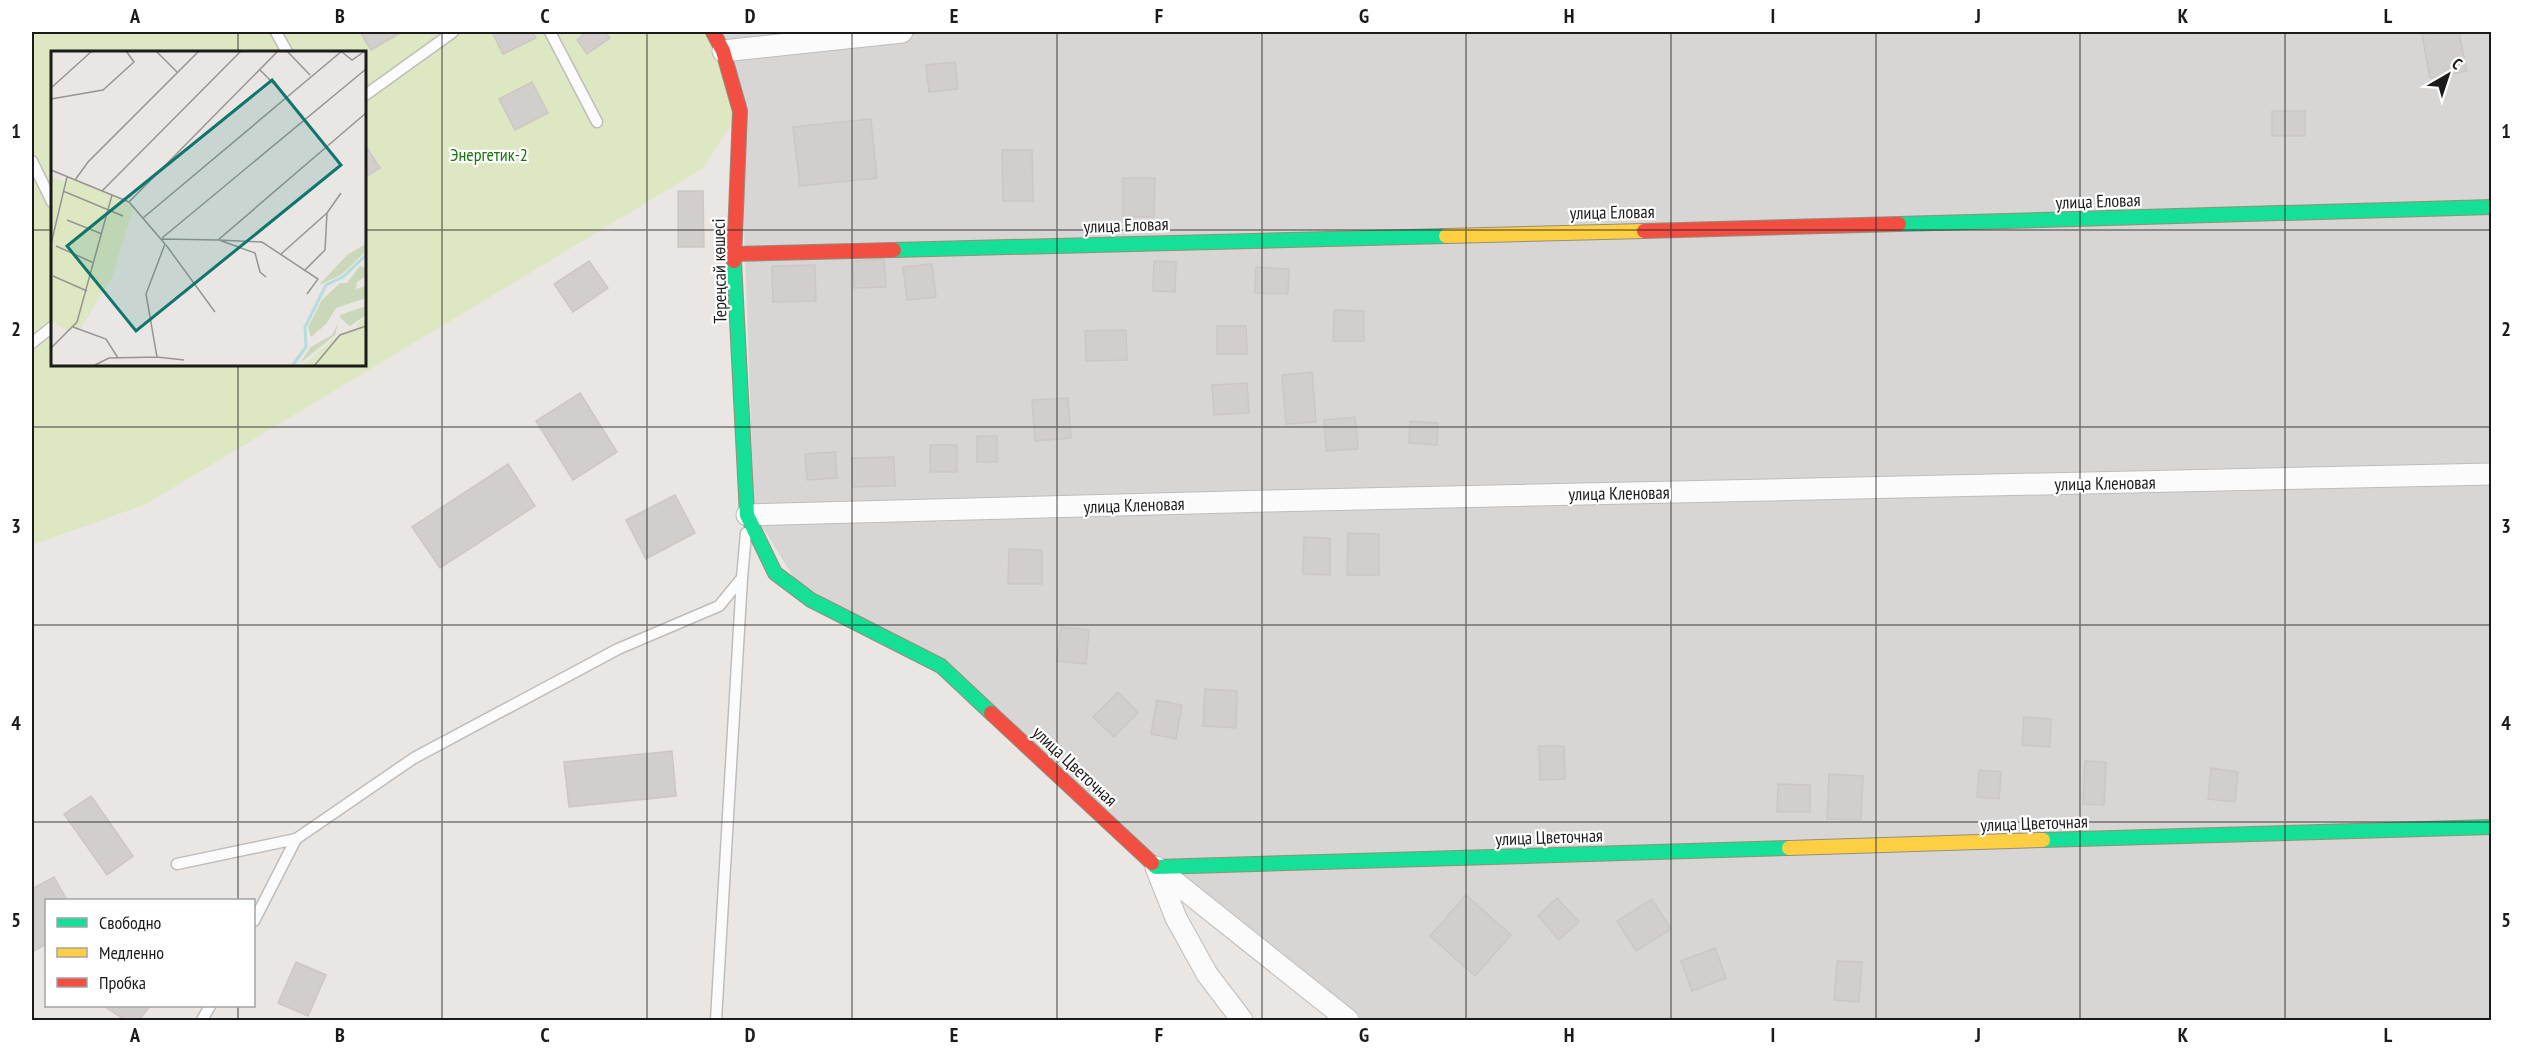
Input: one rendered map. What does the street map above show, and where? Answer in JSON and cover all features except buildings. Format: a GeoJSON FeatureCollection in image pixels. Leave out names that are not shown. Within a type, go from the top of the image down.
{"type":"FeatureCollection","features":[{"type":"Feature","properties":{"kind":"street","name":"Тереңсай көшесі"},"geometry":{"type":"LineString","coordinates":[[713,32],[723,51],[740,111],[734,254],[747,515]]}},
{"type":"Feature","properties":{"kind":"street"},"geometry":{"type":"LineString","coordinates":[[723,51],[902,32]]}},
{"type":"Feature","properties":{"kind":"street","name":"улица Еловая"},"geometry":{"type":"LineString","coordinates":[[734,254],[2492,207]]}},
{"type":"Feature","properties":{"kind":"street","name":"улица Кленовая"},"geometry":{"type":"LineString","coordinates":[[747,515],[1292,500],[2492,474]]}},
{"type":"Feature","properties":{"kind":"street","name":"улица Цветочная"},"geometry":{"type":"LineString","coordinates":[[747,515],[775,573],[811,600],[941,666],[1156,867],[2492,827]]}},
{"type":"Feature","properties":{"kind":"street"},"geometry":{"type":"LineString","coordinates":[[1156,867],[1176,918],[1207,974],[1242,1020]]}},
{"type":"Feature","properties":{"kind":"street"},"geometry":{"type":"LineString","coordinates":[[1156,867],[1348,1020]]}},
{"type":"Feature","properties":{"kind":"lane"},"geometry":{"type":"LineString","coordinates":[[276,32],[287,51]]}},
{"type":"Feature","properties":{"kind":"lane"},"geometry":{"type":"LineString","coordinates":[[366,95],[453,32]]}},
{"type":"Feature","properties":{"kind":"lane"},"geometry":{"type":"LineString","coordinates":[[550,32],[597,122]]}},
{"type":"Feature","properties":{"kind":"lane"},"geometry":{"type":"LineString","coordinates":[[32,161],[51,200]]}},
{"type":"Feature","properties":{"kind":"lane"},"geometry":{"type":"LineString","coordinates":[[32,343],[51,328]]}},
{"type":"Feature","properties":{"kind":"lane"},"geometry":{"type":"LineString","coordinates":[[716,1020],[747,515]]}},
{"type":"Feature","properties":{"kind":"lane"},"geometry":{"type":"LineString","coordinates":[[177,864],[296,839],[414,758],[618,649],[719,606],[742,578]]}},
{"type":"Feature","properties":{"kind":"lane"},"geometry":{"type":"LineString","coordinates":[[255,919],[296,839]]}},
{"type":"Feature","properties":{"kind":"shaded area"},"geometry":{"type":"Polygon","coordinates":[[[713,32],[2491,32],[2491,1020],[1355,1020],[1154,869],[948,673],[795,580],[754,513],[740,111],[713,32]]]}},
{"type":"Feature","properties":{"kind":"green space","name":"Энергетик-2"},"geometry":{"type":"Polygon","coordinates":[[[32,32],[713,32],[740,111],[702,169],[146,504],[32,545],[32,32]]]}},
{"type":"Feature","properties":{"kind":"traffic: fast"},"geometry":{"type":"LineString","coordinates":[[1899,224],[2492,207]]}},
{"type":"Feature","properties":{"kind":"traffic: fast"},"geometry":{"type":"LineString","coordinates":[[894,250],[1446,236]]}},
{"type":"Feature","properties":{"kind":"traffic: fast"},"geometry":{"type":"LineString","coordinates":[[734,261],[747,515],[775,573],[811,600],[941,666],[991,713]]}},
{"type":"Feature","properties":{"kind":"traffic: fast"},"geometry":{"type":"LineString","coordinates":[[2043,840],[2492,827]]}},
{"type":"Feature","properties":{"kind":"traffic: fast"},"geometry":{"type":"LineString","coordinates":[[1152,863],[1156,867],[1789,848]]}},
{"type":"Feature","properties":{"kind":"traffic: slow"},"geometry":{"type":"LineString","coordinates":[[1446,236],[1644,231]]}},
{"type":"Feature","properties":{"kind":"traffic: slow"},"geometry":{"type":"LineString","coordinates":[[1789,848],[2043,840]]}},
{"type":"Feature","properties":{"kind":"traffic: jam"},"geometry":{"type":"LineString","coordinates":[[713,32],[723,51],[740,111],[734,261]]}},
{"type":"Feature","properties":{"kind":"traffic: jam"},"geometry":{"type":"LineString","coordinates":[[1644,231],[1899,224]]}},
{"type":"Feature","properties":{"kind":"traffic: jam"},"geometry":{"type":"LineString","coordinates":[[734,254],[894,250]]}},
{"type":"Feature","properties":{"kind":"traffic: jam"},"geometry":{"type":"LineString","coordinates":[[991,713],[1152,863]]}}]}
